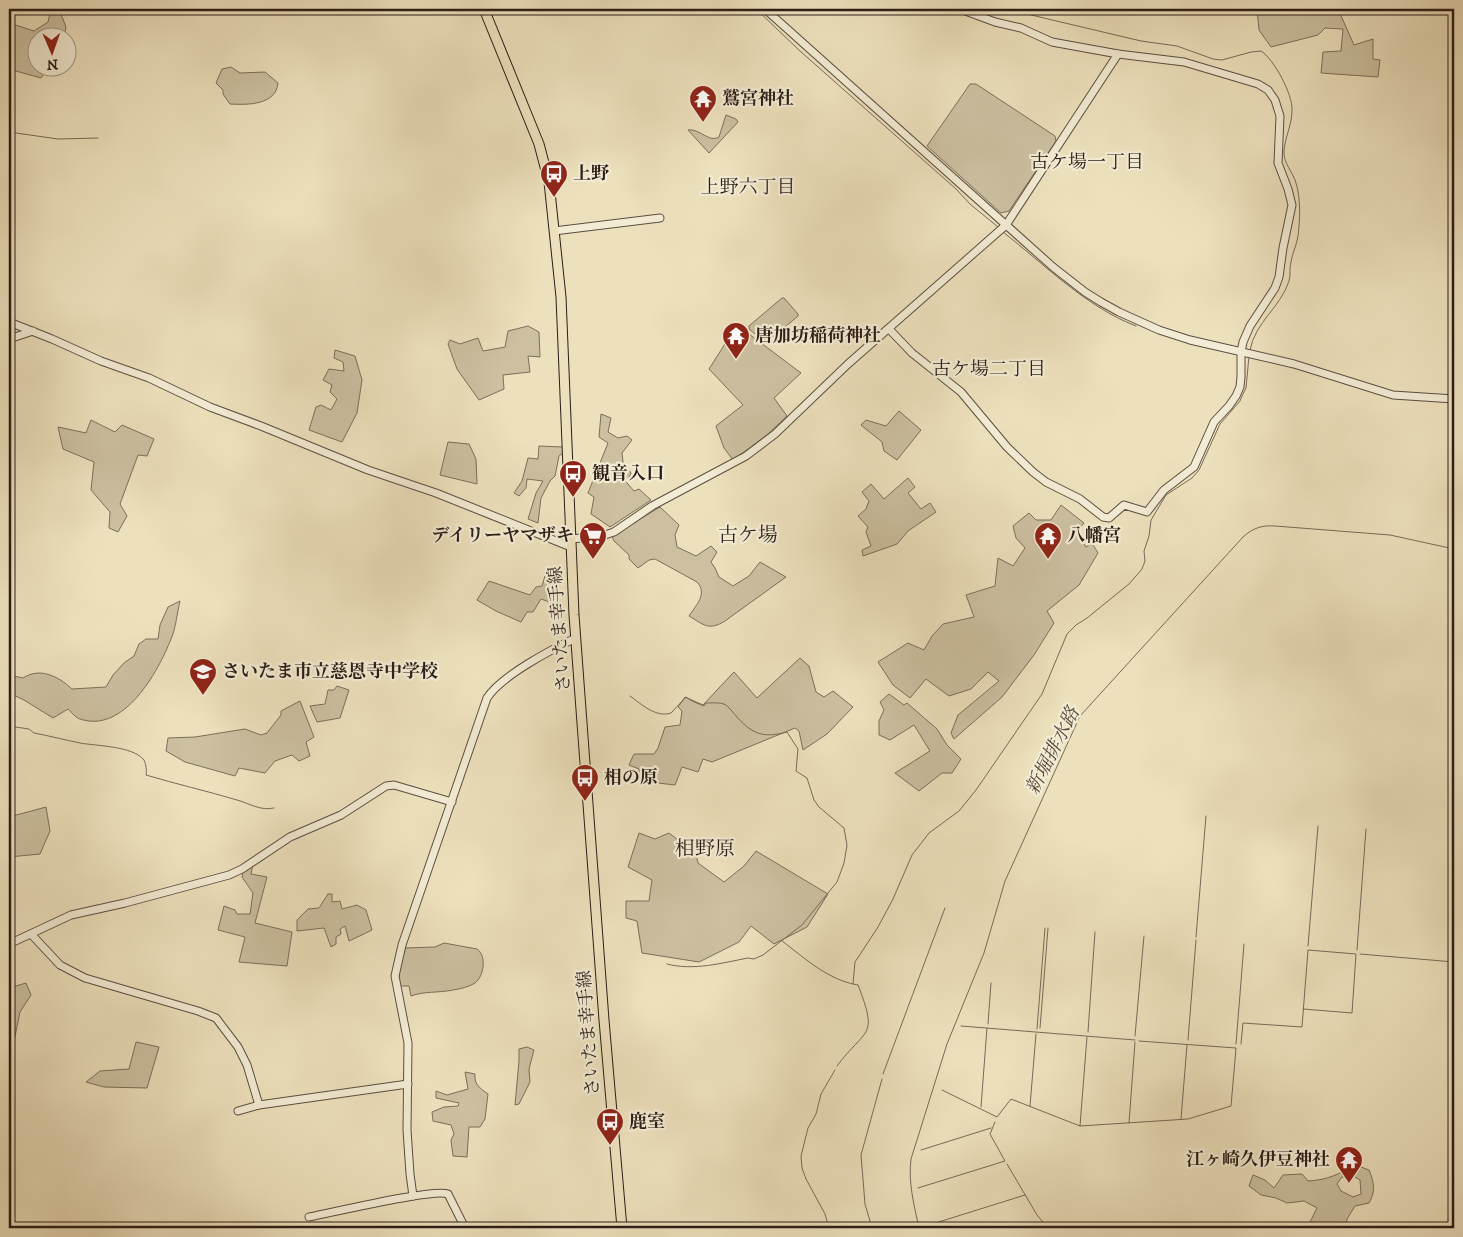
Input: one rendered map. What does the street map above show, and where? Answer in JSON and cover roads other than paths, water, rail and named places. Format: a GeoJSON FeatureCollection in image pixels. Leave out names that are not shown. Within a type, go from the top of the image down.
{"type":"FeatureCollection","features":[{"type":"Feature","properties":{"kind":"main road","name":"さいたま幸手線"},"geometry":{"type":"LineString","coordinates":[[484,9],[539,144],[549,182],[561,297],[576,638],[604,1020],[622,1228]]}},
{"type":"Feature","properties":{"kind":"street"},"geometry":{"type":"LineString","coordinates":[[765,9],[1069,280],[1119,312],[1159,330],[1190,340],[1294,364],[1392,395],[1454,399]]}},
{"type":"Feature","properties":{"kind":"street"},"geometry":{"type":"LineString","coordinates":[[889,329],[912,354],[961,392],[1007,447],[1033,472],[1046,482],[1080,499],[1103,517],[1109,518],[1124,505],[1147,512],[1164,490],[1194,467],[1214,422],[1229,406],[1240,387],[1241,352],[1250,326],[1275,288],[1292,205],[1278,163],[1280,116],[1275,100],[1268,90],[1258,84],[1184,62],[1118,54],[1052,42],[1021,28],[995,22],[960,9]]}},
{"type":"Feature","properties":{"kind":"street"},"geometry":{"type":"LineString","coordinates":[[9,322],[101,361],[149,378],[210,407],[368,470],[571,543],[602,536],[614,532],[652,506],[746,456],[775,434],[848,364],[1006,225],[1118,54]]}},
{"type":"Feature","properties":{"kind":"street"},"geometry":{"type":"LineString","coordinates":[[554,231],[660,218]]}},
{"type":"Feature","properties":{"kind":"street"},"geometry":{"type":"LineString","coordinates":[[9,338],[33,331]]}},
{"type":"Feature","properties":{"kind":"street"},"geometry":{"type":"LineString","coordinates":[[413,1196],[407,1130],[408,1043],[396,982],[396,970],[402,945],[485,704],[491,692],[521,669],[560,645],[576,638]]}},
{"type":"Feature","properties":{"kind":"street"},"geometry":{"type":"LineString","coordinates":[[9,944],[71,915],[125,903],[242,869],[290,837],[341,816],[386,786],[394,785],[452,802]]}},
{"type":"Feature","properties":{"kind":"street"},"geometry":{"type":"LineString","coordinates":[[31,934],[60,965],[85,978],[216,1018],[245,1058],[259,1105]]}},
{"type":"Feature","properties":{"kind":"street"},"geometry":{"type":"LineString","coordinates":[[238,1111],[259,1105],[408,1084]]}},
{"type":"Feature","properties":{"kind":"street"},"geometry":{"type":"LineString","coordinates":[[309,1217],[413,1196],[442,1193],[448,1194],[465,1228]]}},
{"type":"Feature","properties":{"kind":"waterway"},"geometry":{"type":"LineString","coordinates":[[756,9],[800,51],[998,227]]}},
{"type":"Feature","properties":{"kind":"waterway"},"geometry":{"type":"LineString","coordinates":[[984,9],[1027,14],[1141,41],[1177,46],[1213,59],[1222,60],[1261,51],[1271,61],[1286,87],[1291,103],[1292,115],[1284,155],[1298,189],[1299,224],[1290,264],[1289,281],[1280,299],[1257,331],[1250,350]]}},
{"type":"Feature","properties":{"kind":"waterway"},"geometry":{"type":"LineString","coordinates":[[9,132],[58,139],[98,138]]}},
{"type":"Feature","properties":{"kind":"waterway"},"geometry":{"type":"LineString","coordinates":[[1003,232],[1066,284],[1100,308],[1136,326]]}},
{"type":"Feature","properties":{"kind":"waterway"},"geometry":{"type":"LineString","coordinates":[[853,984],[855,962],[878,927],[893,899],[912,855],[929,833],[959,811],[976,790],[1042,694],[1067,634],[1129,584],[1142,569],[1145,561],[1144,551],[1149,536],[1151,520],[1166,495],[1192,478],[1199,470],[1220,424],[1240,401],[1246,388],[1249,356]]}},
{"type":"Feature","properties":{"kind":"waterway","name":"新堀排水路"},"geometry":{"type":"LineString","coordinates":[[919,1228],[911,1185],[911,1159],[947,1044],[984,953],[1005,881],[1080,716],[1243,537],[1254,529],[1275,526],[1390,535],[1454,549]]}},
{"type":"Feature","properties":{"kind":"waterway"},"geometry":{"type":"LineString","coordinates":[[630,696],[660,714],[671,713],[686,697],[704,706],[706,703],[722,703],[748,728],[759,734],[772,735],[787,732],[798,749],[796,771],[807,778],[814,800],[819,807],[844,828],[847,845],[844,863],[837,882],[802,925],[763,955],[754,959],[748,958],[718,964],[687,967],[667,964]]}},
{"type":"Feature","properties":{"kind":"waterway"},"geometry":{"type":"LineString","coordinates":[[9,726],[29,729],[34,733],[80,743],[123,749],[139,755],[144,760],[146,775],[260,808],[274,808]]}},
{"type":"Feature","properties":{"kind":"waterway"},"geometry":{"type":"LineString","coordinates":[[1196,937],[1206,816]]}},
{"type":"Feature","properties":{"kind":"waterway"},"geometry":{"type":"LineString","coordinates":[[1308,946],[1318,826]]}},
{"type":"Feature","properties":{"kind":"waterway"},"geometry":{"type":"LineString","coordinates":[[1357,950],[1366,829]]}},
{"type":"Feature","properties":{"kind":"waterway"},"geometry":{"type":"LineString","coordinates":[[883,1074],[945,908]]}},
{"type":"Feature","properties":{"kind":"waterway"},"geometry":{"type":"LineString","coordinates":[[1037,1029],[1045,928]]}},
{"type":"Feature","properties":{"kind":"waterway"},"geometry":{"type":"LineString","coordinates":[[1040,1028],[1048,928]]}},
{"type":"Feature","properties":{"kind":"waterway"},"geometry":{"type":"LineString","coordinates":[[1088,1032],[1095,932]]}},
{"type":"Feature","properties":{"kind":"waterway"},"geometry":{"type":"LineString","coordinates":[[1135,1036],[1144,936]]}},
{"type":"Feature","properties":{"kind":"waterway"},"geometry":{"type":"LineString","coordinates":[[1188,1040],[1196,940]]}},
{"type":"Feature","properties":{"kind":"waterway"},"geometry":{"type":"LineString","coordinates":[[782,941],[827,974],[858,985],[868,1015],[868,1024],[862,1037],[837,1066]]}},
{"type":"Feature","properties":{"kind":"waterway"},"geometry":{"type":"LineString","coordinates":[[1236,1044],[1244,944]]}},
{"type":"Feature","properties":{"kind":"waterway"},"geometry":{"type":"LineString","coordinates":[[1241,1044],[1243,1023],[1302,1027],[1308,950],[1356,954],[1352,1013],[1303,1009]]}},
{"type":"Feature","properties":{"kind":"waterway"},"geometry":{"type":"LineString","coordinates":[[1360,954],[1454,962]]}},
{"type":"Feature","properties":{"kind":"waterway"},"geometry":{"type":"LineString","coordinates":[[988,1024],[991,983]]}},
{"type":"Feature","properties":{"kind":"waterway"},"geometry":{"type":"LineString","coordinates":[[961,1026],[1135,1040]]}},
{"type":"Feature","properties":{"kind":"waterway"},"geometry":{"type":"LineString","coordinates":[[981,1107],[987,1028]]}},
{"type":"Feature","properties":{"kind":"waterway"},"geometry":{"type":"LineString","coordinates":[[1030,1106],[1036,1034]]}},
{"type":"Feature","properties":{"kind":"waterway"},"geometry":{"type":"LineString","coordinates":[[1080,1126],[1087,1037]]}},
{"type":"Feature","properties":{"kind":"waterway"},"geometry":{"type":"LineString","coordinates":[[942,1090],[997,1117],[1011,1099],[1080,1126],[1188,1119],[1231,1106],[1236,1048],[1139,1041]]}},
{"type":"Feature","properties":{"kind":"waterway"},"geometry":{"type":"LineString","coordinates":[[1129,1123],[1135,1042]]}},
{"type":"Feature","properties":{"kind":"waterway"},"geometry":{"type":"LineString","coordinates":[[1181,1119],[1187,1045]]}},
{"type":"Feature","properties":{"kind":"waterway"},"geometry":{"type":"LineString","coordinates":[[829,1228],[825,1214],[806,1179],[802,1168],[801,1156],[808,1128],[816,1114],[821,1094],[835,1070]]}},
{"type":"Feature","properties":{"kind":"waterway"},"geometry":{"type":"LineString","coordinates":[[872,1228],[865,1204],[861,1155],[882,1079]]}},
{"type":"Feature","properties":{"kind":"waterway"},"geometry":{"type":"LineString","coordinates":[[918,1188],[1005,1161],[990,1134],[995,1122]]}},
{"type":"Feature","properties":{"kind":"waterway"},"geometry":{"type":"LineString","coordinates":[[921,1150],[991,1128]]}},
{"type":"Feature","properties":{"kind":"waterway"},"geometry":{"type":"LineString","coordinates":[[1007,1164],[1037,1215],[1048,1228]]}},
{"type":"Feature","properties":{"kind":"waterway"},"geometry":{"type":"LineString","coordinates":[[926,1226],[1025,1195]]}},
{"type":"Feature","properties":{"kind":"place","name":"鷲宮神社"},"geometry":{"type":"Point","coordinates":[703,123]}},
{"type":"Feature","properties":{"kind":"place","name":"上野"},"geometry":{"type":"Point","coordinates":[554,198]}},
{"type":"Feature","properties":{"kind":"place","name":"唐加坊稲荷神社"},"geometry":{"type":"Point","coordinates":[736,360]}},
{"type":"Feature","properties":{"kind":"place","name":"観音入口"},"geometry":{"type":"Point","coordinates":[573,498]}},
{"type":"Feature","properties":{"kind":"place","name":"デイリーヤマザキ"},"geometry":{"type":"Point","coordinates":[593,560]}},
{"type":"Feature","properties":{"kind":"place","name":"八幡宮"},"geometry":{"type":"Point","coordinates":[1048,560]}},
{"type":"Feature","properties":{"kind":"place","name":"さいたま市立慈恩寺中学校"},"geometry":{"type":"Point","coordinates":[203,696]}},
{"type":"Feature","properties":{"kind":"place","name":"相の原"},"geometry":{"type":"Point","coordinates":[585,802]}},
{"type":"Feature","properties":{"kind":"place","name":"鹿室"},"geometry":{"type":"Point","coordinates":[610,1146]}},
{"type":"Feature","properties":{"kind":"place","name":"江ヶ崎久伊豆神社"},"geometry":{"type":"Point","coordinates":[1349,1184]}},
{"type":"Feature","properties":{"kind":"district","name":"古ケ場一丁目"},"geometry":{"type":"Point","coordinates":[1087,162]}},
{"type":"Feature","properties":{"kind":"district","name":"上野六丁目"},"geometry":{"type":"Point","coordinates":[748,187]}},
{"type":"Feature","properties":{"kind":"district","name":"古ケ場二丁目"},"geometry":{"type":"Point","coordinates":[989,369]}},
{"type":"Feature","properties":{"kind":"district","name":"古ケ場"},"geometry":{"type":"Point","coordinates":[748,535]}},
{"type":"Feature","properties":{"kind":"district","name":"相野原"},"geometry":{"type":"Point","coordinates":[705,849]}}]}
